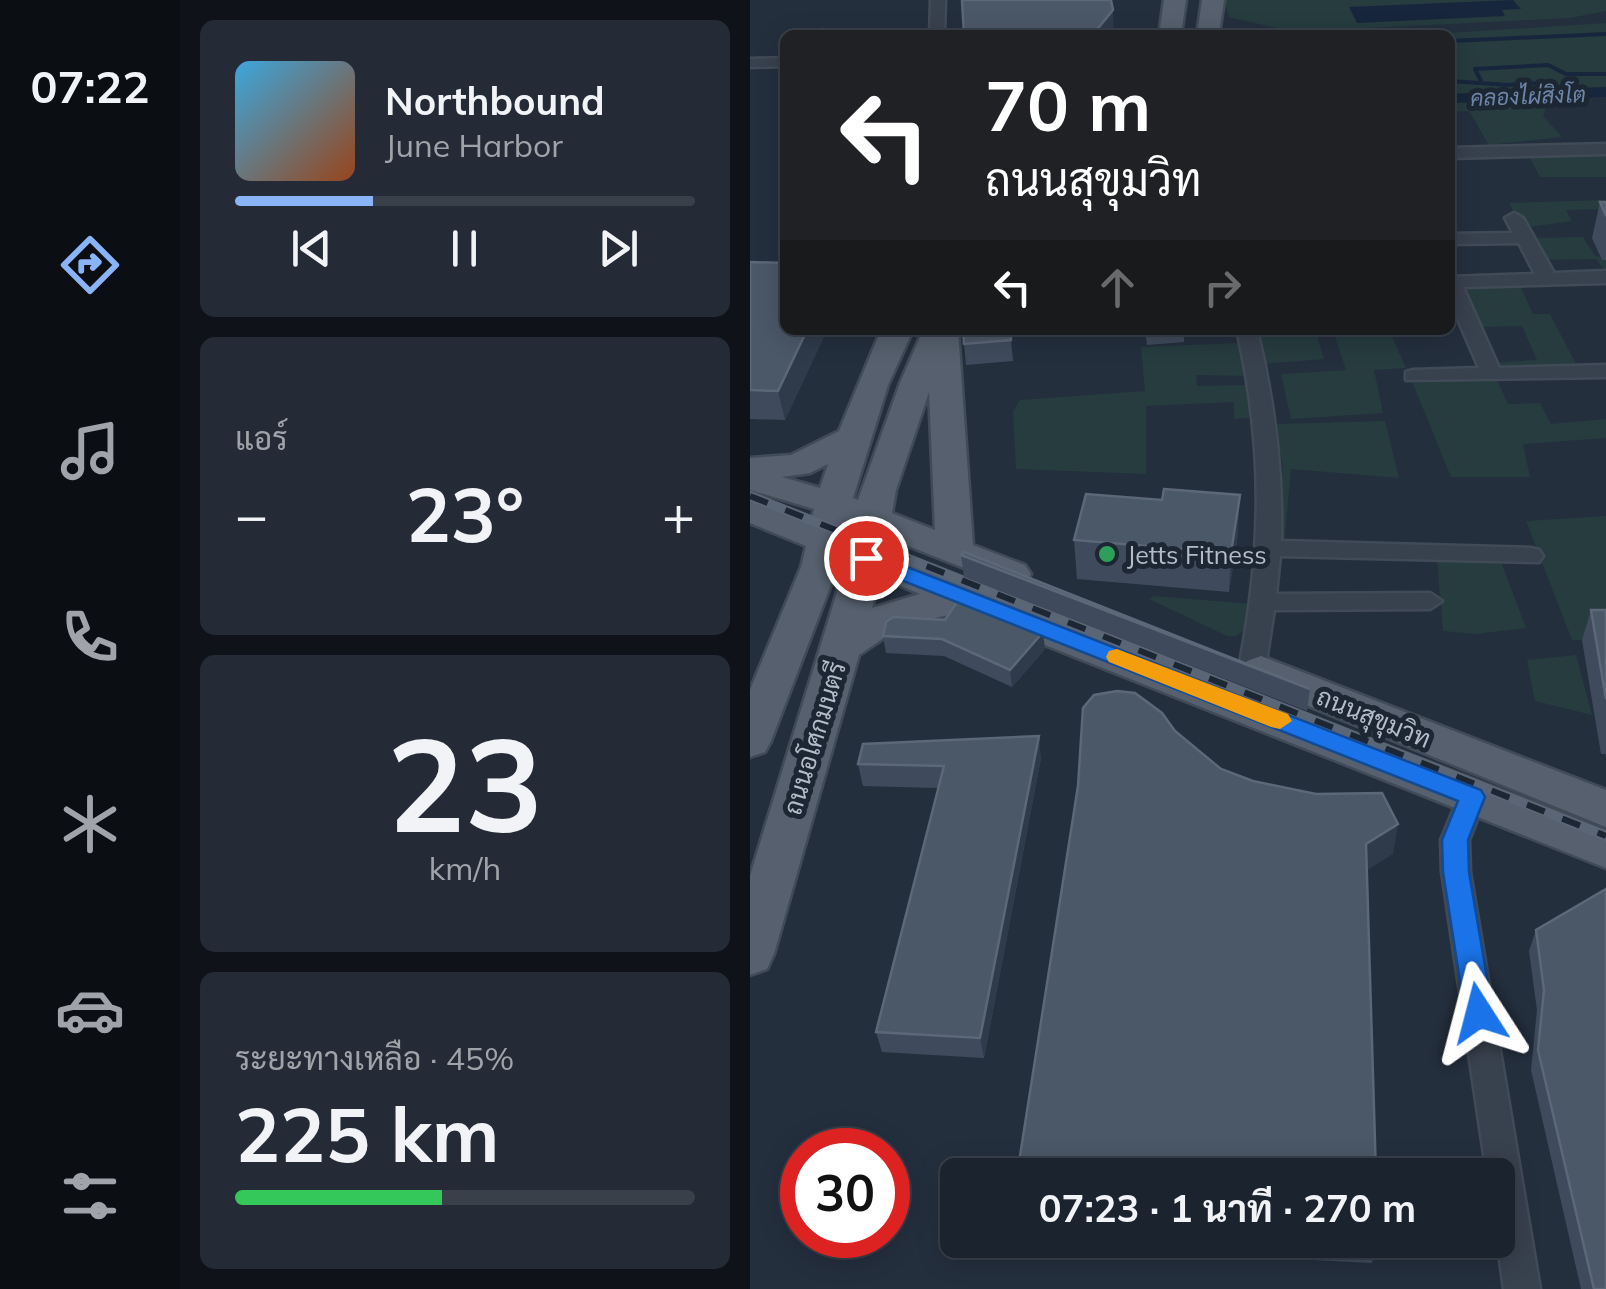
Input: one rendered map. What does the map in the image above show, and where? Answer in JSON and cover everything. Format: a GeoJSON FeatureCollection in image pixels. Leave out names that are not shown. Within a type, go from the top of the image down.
{"type":"FeatureCollection","features":[{"type":"Feature","properties":{"kind":"main road"},"geometry":{"type":"LineString","coordinates":[[1171,30],[1175,0]]}},
{"type":"Feature","properties":{"kind":"main road"},"geometry":{"type":"LineString","coordinates":[[1209,30],[1212,0]]}},
{"type":"Feature","properties":{"kind":"main road"},"geometry":{"type":"LineString","coordinates":[[750,740],[827,543],[832,503],[872,384],[896,335]]}},
{"type":"Feature","properties":{"kind":"main road","name":"ถนนอโศกมนตรี"},"geometry":{"type":"LineString","coordinates":[[750,954],[842,648],[903,419],[939,335]]}},
{"type":"Feature","properties":{"kind":"main road"},"geometry":{"type":"LineString","coordinates":[[941,335],[955,552]]}},
{"type":"Feature","properties":{"kind":"main road"},"geometry":{"type":"LineString","coordinates":[[750,469],[798,465],[854,437]]}},
{"type":"Feature","properties":{"kind":"main road","name":"ถนนสุขุมวิท"},"geometry":{"type":"LineString","coordinates":[[750,477],[832,503],[869,539],[966,598],[1606,850]]}},
{"type":"Feature","properties":{"kind":"main road","name":"ถนนสุขุมวิท"},"geometry":{"type":"LineString","coordinates":[[750,509],[827,543],[869,539],[955,552],[1048,587]]}},
{"type":"Feature","properties":{"kind":"main road"},"geometry":{"type":"LineString","coordinates":[[842,648],[891,614],[966,598]]}},
{"type":"Feature","properties":{"kind":"main road","name":"ถนนสุขุมวิท"},"geometry":{"type":"LineString","coordinates":[[1236,661],[1606,809]]}},
{"type":"Feature","properties":{"kind":"street"},"geometry":{"type":"LineString","coordinates":[[937,30],[938,0]]}},
{"type":"Feature","properties":{"kind":"street"},"geometry":{"type":"LineString","coordinates":[[750,63],[780,62]]}},
{"type":"Feature","properties":{"kind":"street"},"geometry":{"type":"LineString","coordinates":[[1455,154],[1606,150]]}},
{"type":"Feature","properties":{"kind":"street"},"geometry":{"type":"LineString","coordinates":[[1514,218],[1547,278]]}},
{"type":"Feature","properties":{"kind":"street"},"geometry":{"type":"LineString","coordinates":[[1455,239],[1524,238]]}},
{"type":"Feature","properties":{"kind":"street"},"geometry":{"type":"LineString","coordinates":[[1455,282],[1606,277]]}},
{"type":"Feature","properties":{"kind":"street"},"geometry":{"type":"LineString","coordinates":[[1455,291],[1492,374]]}},
{"type":"Feature","properties":{"kind":"street"},"geometry":{"type":"LineString","coordinates":[[1236,661],[1266,602],[1272,548],[1272,450],[1248,335]]}},
{"type":"Feature","properties":{"kind":"street"},"geometry":{"type":"LineString","coordinates":[[1412,376],[1606,371]]}},
{"type":"Feature","properties":{"kind":"street"},"geometry":{"type":"LineString","coordinates":[[1272,548],[1532,556]]}},
{"type":"Feature","properties":{"kind":"street"},"geometry":{"type":"LineString","coordinates":[[1266,602],[1430,601]]}},
{"type":"Feature","properties":{"kind":"street"},"geometry":{"type":"LineString","coordinates":[[1472,797],[1455,840],[1456,872],[1522,1289]]}},
{"type":"Feature","properties":{"kind":"green space"},"geometry":{"type":"Polygon","coordinates":[[[1224,0],[1606,0],[1606,11],[1570,18],[1285,30],[1229,17],[1224,0]]]}},
{"type":"Feature","properties":{"kind":"green space"},"geometry":{"type":"Polygon","coordinates":[[[1606,23],[1606,87],[1455,94],[1455,33],[1606,23]]]}},
{"type":"Feature","properties":{"kind":"green space"},"geometry":{"type":"Polygon","coordinates":[[[1549,99],[1543,116],[1562,137],[1489,145],[1469,111],[1455,112],[1455,103],[1549,99]]]}},
{"type":"Feature","properties":{"kind":"green space"},"geometry":{"type":"Polygon","coordinates":[[[1606,152],[1606,177],[1540,177],[1528,154],[1606,152]]]}},
{"type":"Feature","properties":{"kind":"green space"},"geometry":{"type":"Polygon","coordinates":[[[1606,200],[1606,209],[1566,210],[1572,221],[1523,228],[1509,203],[1606,200]]]}},
{"type":"Feature","properties":{"kind":"green space"},"geometry":{"type":"Polygon","coordinates":[[[1583,237],[1595,256],[1606,257],[1606,273],[1596,259],[1542,260],[1529,238],[1583,237]]]}},
{"type":"Feature","properties":{"kind":"green space"},"geometry":{"type":"Polygon","coordinates":[[[1518,281],[1533,314],[1550,314],[1577,366],[1497,369],[1491,363],[1537,360],[1522,326],[1474,327],[1459,283],[1518,281]]]}},
{"type":"Feature","properties":{"kind":"green space"},"geometry":{"type":"Polygon","coordinates":[[[1256,335],[1317,335],[1324,359],[1264,364],[1256,335]]]}},
{"type":"Feature","properties":{"kind":"green space"},"geometry":{"type":"Polygon","coordinates":[[[1334,335],[1391,335],[1406,368],[1374,370],[1383,413],[1291,419],[1281,374],[1346,370],[1334,335]]]}},
{"type":"Feature","properties":{"kind":"green space"},"geometry":{"type":"Polygon","coordinates":[[[1241,343],[1248,376],[1196,375],[1197,386],[1250,385],[1256,417],[1234,419],[1234,402],[1146,406],[1146,474],[1016,469],[1013,411],[1020,400],[1145,391],[1141,347],[1241,343]]]}},
{"type":"Feature","properties":{"kind":"green space"},"geometry":{"type":"Polygon","coordinates":[[[1496,378],[1508,404],[1540,403],[1551,424],[1606,419],[1606,438],[1523,444],[1530,477],[1451,477],[1411,379],[1496,378]]]}},
{"type":"Feature","properties":{"kind":"green space"},"geometry":{"type":"Polygon","coordinates":[[[1385,421],[1399,478],[1291,469],[1284,544],[1276,543],[1283,467],[1275,424],[1385,421]]]}},
{"type":"Feature","properties":{"kind":"green space"},"geometry":{"type":"Polygon","coordinates":[[[1606,516],[1606,640],[1572,640],[1526,521],[1606,516]]]}},
{"type":"Feature","properties":{"kind":"green space"},"geometry":{"type":"Polygon","coordinates":[[[1437,558],[1501,562],[1526,628],[1475,634],[1443,631],[1437,558]]]}},
{"type":"Feature","properties":{"kind":"green space"},"geometry":{"type":"Polygon","coordinates":[[[1154,596],[1252,604],[1250,626],[1236,636],[1227,636],[1149,599],[1154,596]]]}},
{"type":"Feature","properties":{"kind":"green space"},"geometry":{"type":"Polygon","coordinates":[[[1576,655],[1592,715],[1535,701],[1527,660],[1576,655]]]}},
{"type":"Feature","properties":{"kind":"water"},"geometry":{"type":"Polygon","coordinates":[[[1513,0],[1521,9],[1502,10],[1505,16],[1357,23],[1349,7],[1513,0]]]}},
{"type":"Feature","properties":{"kind":"water","name":"คลองไผ่สิงโต"},"geometry":{"type":"Polygon","coordinates":[[[1606,87],[1606,97],[1455,103],[1455,94],[1606,87]]]}},
{"type":"Feature","properties":{"kind":"building"},"geometry":{"type":"Polygon","coordinates":[[[962,0],[1111,0],[1113,10],[1095,30],[964,30],[962,0]]]}},
{"type":"Feature","properties":{"kind":"building"},"geometry":{"type":"Polygon","coordinates":[[[750,262],[780,263],[780,335],[805,335],[778,391],[750,390],[750,262]]]}},
{"type":"Feature","properties":{"kind":"building"},"geometry":{"type":"Polygon","coordinates":[[[963,335],[1010,335],[1011,340],[964,344],[963,335]]]}},
{"type":"Feature","properties":{"kind":"building"},"geometry":{"type":"Polygon","coordinates":[[[1164,489],[1240,495],[1231,553],[1074,540],[1086,494],[1162,500],[1164,489]]]}},
{"type":"Feature","properties":{"kind":"building"},"geometry":{"type":"Polygon","coordinates":[[[964,552],[1310,689],[961,555],[964,552]]]}},
{"type":"Feature","properties":{"kind":"building"},"geometry":{"type":"Polygon","coordinates":[[[959,599],[1043,632],[1010,670],[942,639],[883,636],[886,622],[893,617],[945,620],[959,599]]]}},
{"type":"Feature","properties":{"kind":"building"},"geometry":{"type":"Polygon","coordinates":[[[1591,610],[1606,610],[1606,699],[1591,610]]]}},
{"type":"Feature","properties":{"kind":"building"},"geometry":{"type":"Polygon","coordinates":[[[1135,693],[1221,769],[1253,781],[1316,794],[1382,793],[1398,824],[1366,844],[1375,1158],[1020,1158],[1078,786],[1083,708],[1094,695],[1135,693]]]}},
{"type":"Feature","properties":{"kind":"building"},"geometry":{"type":"Polygon","coordinates":[[[1039,736],[980,1038],[876,1032],[944,766],[858,764],[863,744],[1039,736]]]}},
{"type":"Feature","properties":{"kind":"building"},"geometry":{"type":"Polygon","coordinates":[[[1606,889],[1606,1289],[1594,1289],[1538,1050],[1544,990],[1536,930],[1606,889]]]}},
{"type":"Feature","properties":{"kind":"waterway"},"geometry":{"type":"LineString","coordinates":[[1455,41],[1606,34]]}},
{"type":"Feature","properties":{"kind":"waterway","name":"คลองไผ่สิงโต"},"geometry":{"type":"LineString","coordinates":[[1481,81],[1475,69],[1548,65],[1566,74],[1606,74]]}},
{"type":"Feature","properties":{"kind":"waterway","name":"คลองไผ่สิงโต"},"geometry":{"type":"LineString","coordinates":[[1455,81],[1508,85],[1554,82]]}},
{"type":"Feature","properties":{"kind":"railway"},"geometry":{"type":"LineString","coordinates":[[750,496],[1606,836]]}},
{"type":"Feature","properties":{"kind":"slow traffic"},"geometry":{"type":"LineString","coordinates":[[1117,657],[1280,721]]}},
{"type":"Feature","properties":{"kind":"place","name":"Jetts Fitness"},"geometry":{"type":"Point","coordinates":[1107,554]}},
{"type":"Feature","properties":{"kind":"route"},"geometry":{"type":"LineString","coordinates":[[866,558],[1472,797],[1455,840],[1456,872],[1479,1013]]}}]}
